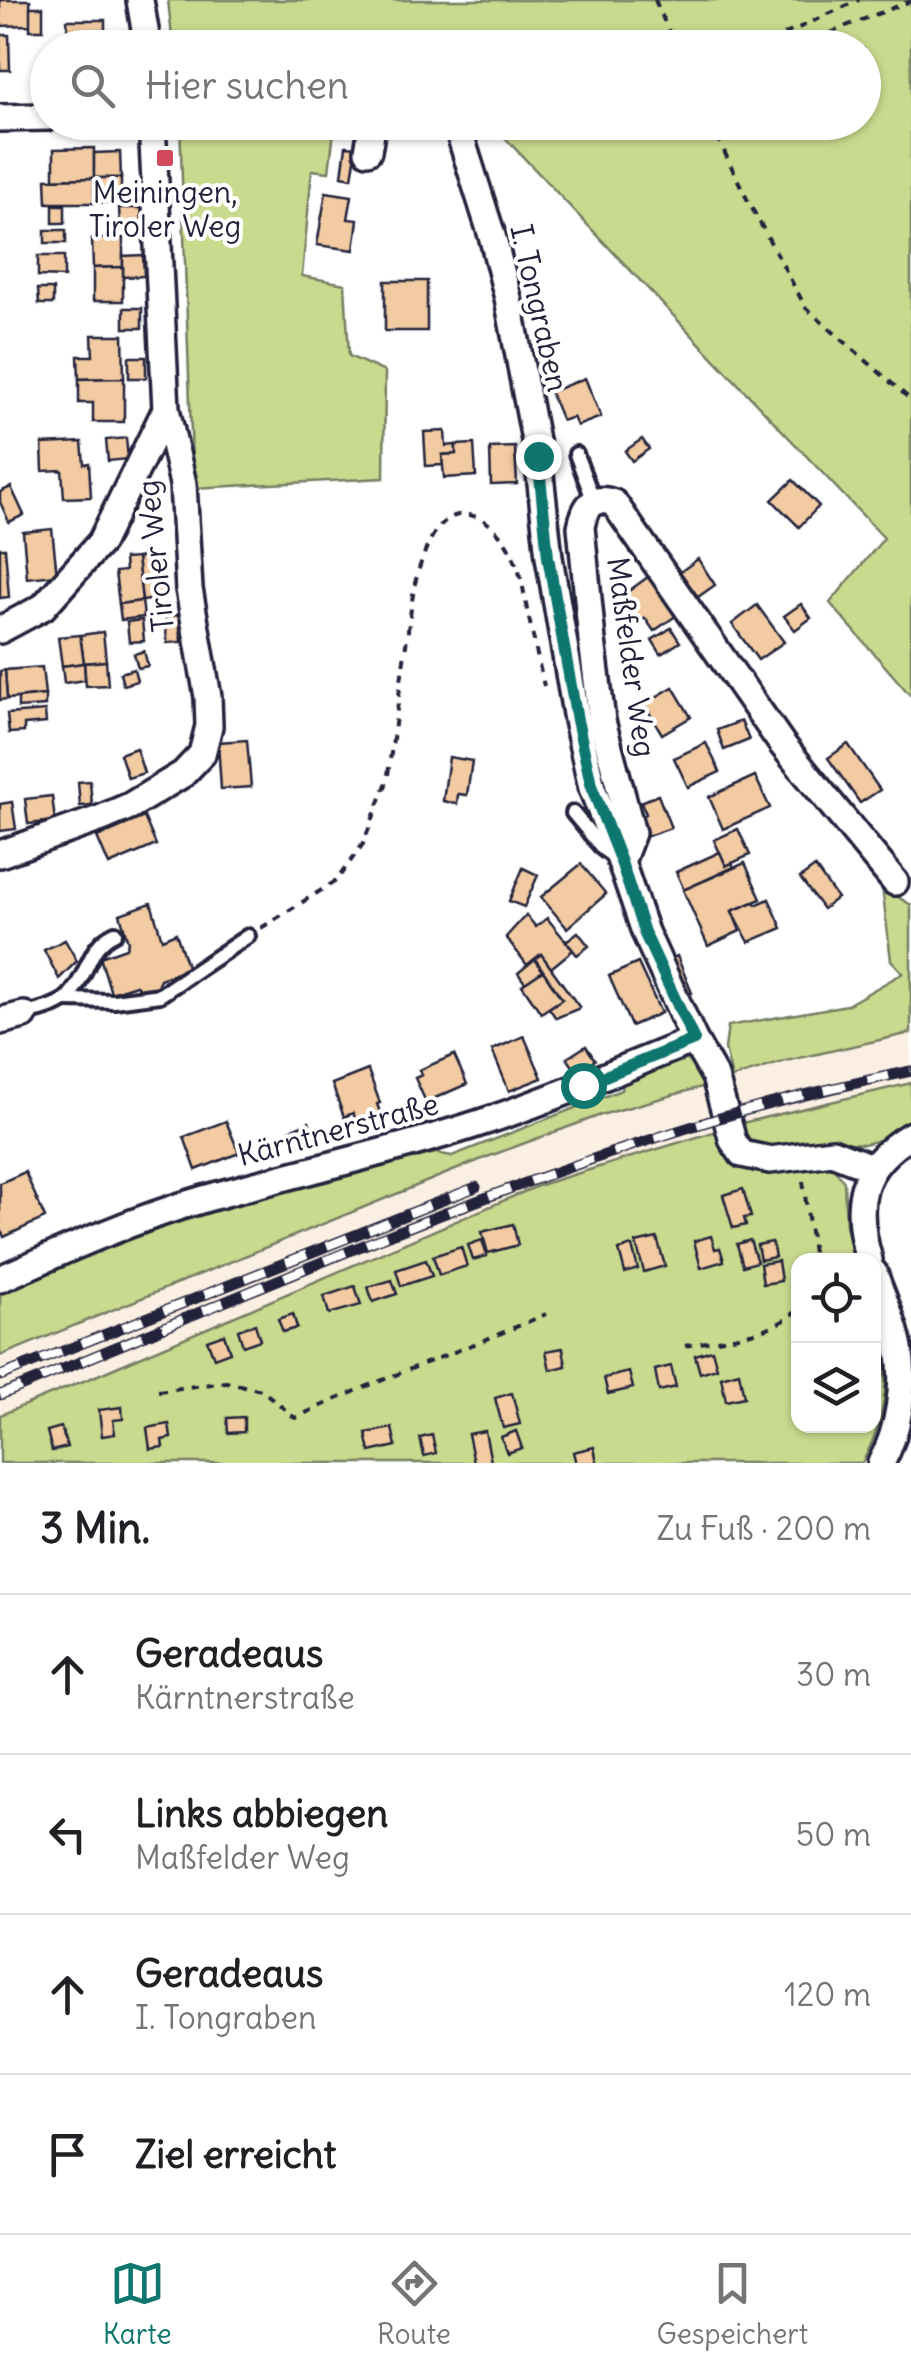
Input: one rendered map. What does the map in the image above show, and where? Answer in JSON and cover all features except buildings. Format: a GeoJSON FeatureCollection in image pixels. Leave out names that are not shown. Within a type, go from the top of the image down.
{"type":"FeatureCollection","features":[{"type":"Feature","properties":{"kind":"street"},"geometry":{"type":"LineString","coordinates":[[140,0],[145,30]]}},
{"type":"Feature","properties":{"kind":"street"},"geometry":{"type":"LineString","coordinates":[[0,118],[30,117]]}},
{"type":"Feature","properties":{"kind":"street","name":"Tiroler Weg"},"geometry":{"type":"LineString","coordinates":[[0,854],[130,806],[183,774],[202,754],[209,726],[208,697],[189,590],[183,484],[166,408],[153,140]]}},
{"type":"Feature","properties":{"kind":"street"},"geometry":{"type":"LineString","coordinates":[[368,151],[370,140]]}},
{"type":"Feature","properties":{"kind":"street","name":"I. Tongraben"},"geometry":{"type":"LineString","coordinates":[[462,140],[508,298],[538,456],[548,557],[592,788],[621,862]]}},
{"type":"Feature","properties":{"kind":"street"},"geometry":{"type":"LineString","coordinates":[[0,630],[43,608],[102,542],[166,408]]}},
{"type":"Feature","properties":{"kind":"street","name":"Maßfelder Weg"},"geometry":{"type":"LineString","coordinates":[[873,1168],[832,1152],[770,1160],[742,1154],[733,1141],[715,1077],[644,932],[621,862],[632,833],[602,721],[592,640],[581,528],[584,511],[594,502],[614,504],[782,744],[895,882]]}},
{"type":"Feature","properties":{"kind":"street","name":"Kärntnerstraße"},"geometry":{"type":"LineString","coordinates":[[0,1280],[125,1226],[201,1200],[491,1120],[694,1040]]}},
{"type":"Feature","properties":{"kind":"street"},"geometry":{"type":"LineString","coordinates":[[867,1253],[860,1222],[864,1186],[873,1168],[891,1148],[911,1135]]}},
{"type":"Feature","properties":{"kind":"street"},"geometry":{"type":"LineString","coordinates":[[881,1294],[900,1348],[901,1386],[896,1424],[881,1463]]}},
{"type":"Feature","properties":{"kind":"lane"},"geometry":{"type":"LineString","coordinates":[[576,454],[594,502]]}},
{"type":"Feature","properties":{"kind":"lane"},"geometry":{"type":"LineString","coordinates":[[573,813],[602,850],[621,862]]}},
{"type":"Feature","properties":{"kind":"lane"},"geometry":{"type":"LineString","coordinates":[[66,1000],[86,972],[96,944],[115,933]]}},
{"type":"Feature","properties":{"kind":"lane"},"geometry":{"type":"LineString","coordinates":[[12,1018],[66,1000],[114,1001],[160,995],[248,936]]}},
{"type":"Feature","properties":{"kind":"path"},"geometry":{"type":"LineString","coordinates":[[654,0],[668,30]]}},
{"type":"Feature","properties":{"kind":"path"},"geometry":{"type":"LineString","coordinates":[[793,30],[859,0]]}},
{"type":"Feature","properties":{"kind":"path"},"geometry":{"type":"LineString","coordinates":[[838,30],[911,1]]}},
{"type":"Feature","properties":{"kind":"path"},"geometry":{"type":"LineString","coordinates":[[719,140],[806,308],[911,400]]}},
{"type":"Feature","properties":{"kind":"path"},"geometry":{"type":"LineString","coordinates":[[248,936],[336,882],[363,844],[386,782],[419,568],[435,531],[448,516],[466,513],[485,520],[513,556],[546,694]]}},
{"type":"Feature","properties":{"kind":"path"},"geometry":{"type":"LineString","coordinates":[[798,1156],[813,1253]]}},
{"type":"Feature","properties":{"kind":"path"},"geometry":{"type":"LineString","coordinates":[[158,1391],[226,1382],[262,1390],[295,1418],[349,1392],[546,1314]]}},
{"type":"Feature","properties":{"kind":"path"},"geometry":{"type":"LineString","coordinates":[[685,1346],[774,1326],[791,1316]]}},
{"type":"Feature","properties":{"kind":"shaded area"},"geometry":{"type":"Polygon","coordinates":[[[911,1033],[911,1083],[742,1123],[540,1185],[0,1414],[0,1356],[487,1157],[601,1115],[786,1061],[911,1033]]]}},
{"type":"Feature","properties":{"kind":"green space"},"geometry":{"type":"Polygon","coordinates":[[[168,0],[911,0],[911,696],[830,603],[884,538],[507,140],[881,140],[881,30],[171,30],[168,0]]]}},
{"type":"Feature","properties":{"kind":"green space"},"geometry":{"type":"Polygon","coordinates":[[[181,140],[333,140],[329,172],[312,170],[302,276],[345,284],[349,356],[385,372],[384,478],[193,488],[181,140]]]}},
{"type":"Feature","properties":{"kind":"green space"},"geometry":{"type":"Polygon","coordinates":[[[882,887],[911,905],[911,1033],[786,1061],[732,1078],[725,1049],[728,1026],[847,1005],[903,973],[891,960],[882,887]]]}},
{"type":"Feature","properties":{"kind":"green space"},"geometry":{"type":"Polygon","coordinates":[[[689,1053],[709,1085],[601,1115],[487,1157],[0,1356],[0,1291],[123,1235],[272,1191],[436,1153],[452,1156],[621,1090],[625,1078],[689,1053]]]}},
{"type":"Feature","properties":{"kind":"green space"},"geometry":{"type":"Polygon","coordinates":[[[911,1083],[911,1122],[876,1141],[864,1144],[805,1140],[759,1149],[745,1139],[742,1123],[911,1083]]]}},
{"type":"Feature","properties":{"kind":"green space"},"geometry":{"type":"Polygon","coordinates":[[[720,1130],[731,1164],[772,1173],[827,1164],[834,1168],[844,1182],[846,1226],[853,1253],[791,1253],[791,1433],[875,1433],[862,1463],[0,1463],[0,1415],[540,1185],[720,1130]]]}},
{"type":"Feature","properties":{"kind":"green space"},"geometry":{"type":"Polygon","coordinates":[[[881,1345],[885,1373],[881,1415],[881,1345]]]}},
{"type":"Feature","properties":{"kind":"railway"},"geometry":{"type":"LineString","coordinates":[[0,1395],[353,1249],[532,1181],[737,1113],[911,1071]]}},
{"type":"Feature","properties":{"kind":"railway"},"geometry":{"type":"LineString","coordinates":[[0,1376],[476,1187]]}},
{"type":"Feature","properties":{"kind":"place","name":"Meiningen, Tiroler Weg"},"geometry":{"type":"Point","coordinates":[165,158]}},
{"type":"Feature","properties":{"kind":"route"},"geometry":{"type":"LineString","coordinates":[[538,456],[548,557],[592,788],[644,932],[694,1040],[583,1085]]}}]}
